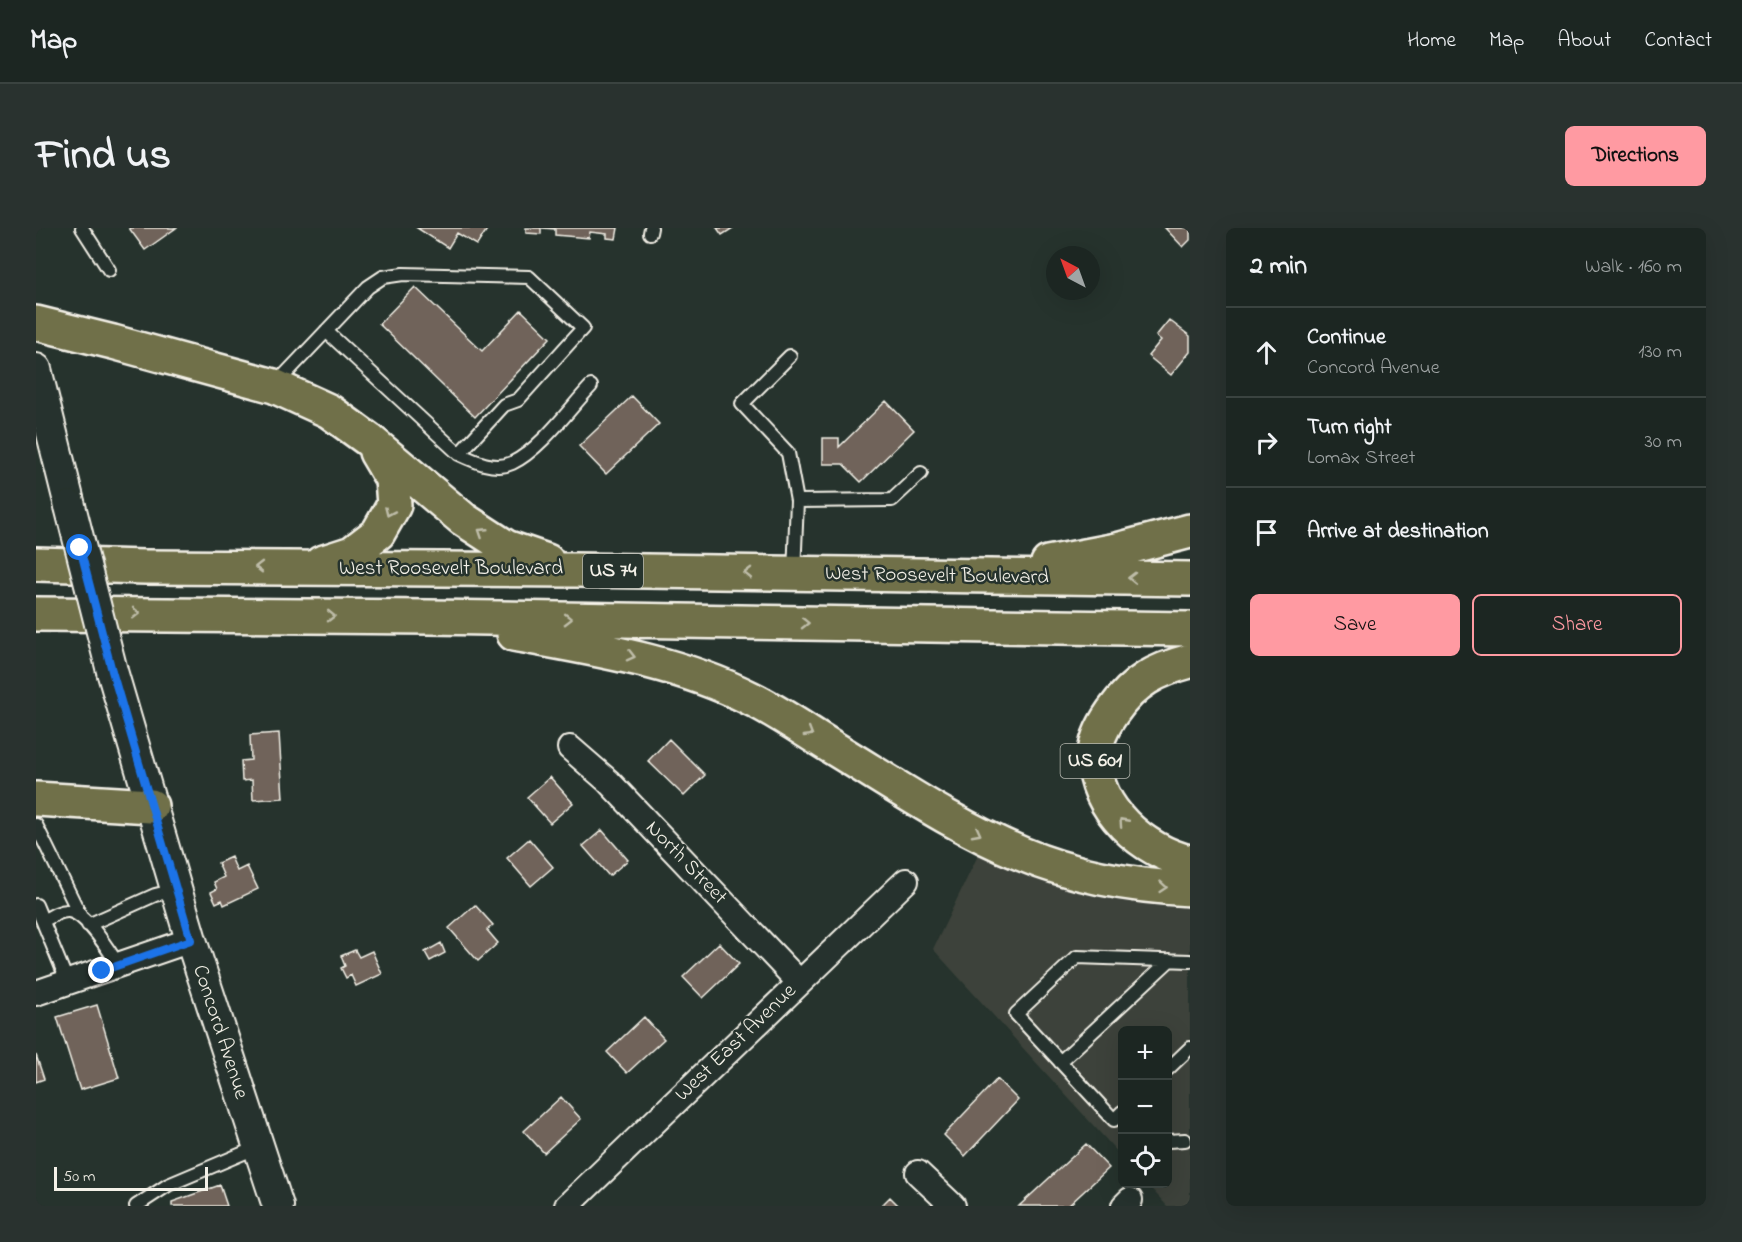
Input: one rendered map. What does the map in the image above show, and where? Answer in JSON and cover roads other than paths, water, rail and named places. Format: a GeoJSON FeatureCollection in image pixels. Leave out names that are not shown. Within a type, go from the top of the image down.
{"type":"FeatureCollection","features":[{"type":"Feature","properties":{"kind":"highway"},"geometry":{"type":"LineString","coordinates":[[36,323],[274,386],[329,411],[369,440],[463,519],[506,547],[575,570]]}},
{"type":"Feature","properties":{"kind":"highway"},"geometry":{"type":"LineString","coordinates":[[307,568],[352,552],[378,533],[394,505],[392,479],[369,440]]}},
{"type":"Feature","properties":{"kind":"highway"},"geometry":{"type":"LineString","coordinates":[[981,576],[1117,550],[1190,531]]}},
{"type":"Feature","properties":{"kind":"highway","name":"West Roosevelt Boulevard"},"geometry":{"type":"LineString","coordinates":[[36,564],[1190,579]]}},
{"type":"Feature","properties":{"kind":"highway","name":"US 74"},"geometry":{"type":"LineString","coordinates":[[36,614],[430,617],[1190,629]]}},
{"type":"Feature","properties":{"kind":"highway"},"geometry":{"type":"LineString","coordinates":[[430,617],[617,653],[650,661],[710,681],[751,698],[939,813],[1023,855],[1091,876],[1159,888],[1190,889]]}},
{"type":"Feature","properties":{"kind":"highway","name":"US 601"},"geometry":{"type":"LineString","coordinates":[[1190,661],[1174,665],[1146,678],[1127,696],[1111,714],[1101,734],[1095,756],[1098,777],[1107,804],[1121,821],[1157,851],[1174,859],[1190,862]]}},
{"type":"Feature","properties":{"kind":"highway"},"geometry":{"type":"LineString","coordinates":[[39,812],[151,806]]}},
{"type":"Feature","properties":{"kind":"street","name":"Concord Avenue"},"geometry":{"type":"LineString","coordinates":[[36,369],[112,671],[151,806],[191,940],[278,1206]]}},
{"type":"Feature","properties":{"kind":"street","name":"North Street"},"geometry":{"type":"LineString","coordinates":[[570,748],[608,781],[799,982]]}},
{"type":"Feature","properties":{"kind":"street","name":"West East Avenue"},"geometry":{"type":"LineString","coordinates":[[567,1206],[906,881]]}},
{"type":"Feature","properties":{"kind":"street"},"geometry":{"type":"LineString","coordinates":[[36,993],[191,940]]}},
{"type":"Feature","properties":{"kind":"street"},"geometry":{"type":"LineString","coordinates":[[918,1173],[953,1206]]}},
{"type":"Feature","properties":{"kind":"lane"},"geometry":{"type":"LineString","coordinates":[[82,228],[109,270]]}},
{"type":"Feature","properties":{"kind":"lane"},"geometry":{"type":"LineString","coordinates":[[274,386],[368,286],[383,276],[403,274],[529,277],[583,328],[518,400],[504,405],[459,454]]}},
{"type":"Feature","properties":{"kind":"lane"},"geometry":{"type":"LineString","coordinates":[[326,331],[459,454],[482,465],[511,464],[536,446],[591,386]]}},
{"type":"Feature","properties":{"kind":"lane"},"geometry":{"type":"LineString","coordinates":[[790,356],[742,404],[788,453],[797,501],[794,574]]}},
{"type":"Feature","properties":{"kind":"lane"},"geometry":{"type":"LineString","coordinates":[[797,501],[892,500],[921,473]]}},
{"type":"Feature","properties":{"kind":"lane"},"geometry":{"type":"LineString","coordinates":[[39,812],[84,921],[119,966]]}},
{"type":"Feature","properties":{"kind":"lane"},"geometry":{"type":"LineString","coordinates":[[84,921],[155,895],[176,890]]}},
{"type":"Feature","properties":{"kind":"lane"},"geometry":{"type":"LineString","coordinates":[[36,905],[68,983]]}},
{"type":"Feature","properties":{"kind":"lane"},"geometry":{"type":"LineString","coordinates":[[43,921],[54,914],[68,911],[84,921]]}},
{"type":"Feature","properties":{"kind":"lane"},"geometry":{"type":"LineString","coordinates":[[1118,1117],[1060,1062],[1016,1014],[1077,957],[1190,961]]}},
{"type":"Feature","properties":{"kind":"lane"},"geometry":{"type":"LineString","coordinates":[[1060,1062],[1170,960]]}},
{"type":"Feature","properties":{"kind":"lane"},"geometry":{"type":"LineString","coordinates":[[1172,1064],[1190,1048]]}},
{"type":"Feature","properties":{"kind":"lane"},"geometry":{"type":"LineString","coordinates":[[1172,1141],[1188,1140]]}},
{"type":"Feature","properties":{"kind":"lane"},"geometry":{"type":"LineString","coordinates":[[136,1206],[168,1185],[258,1147]]}}]}
